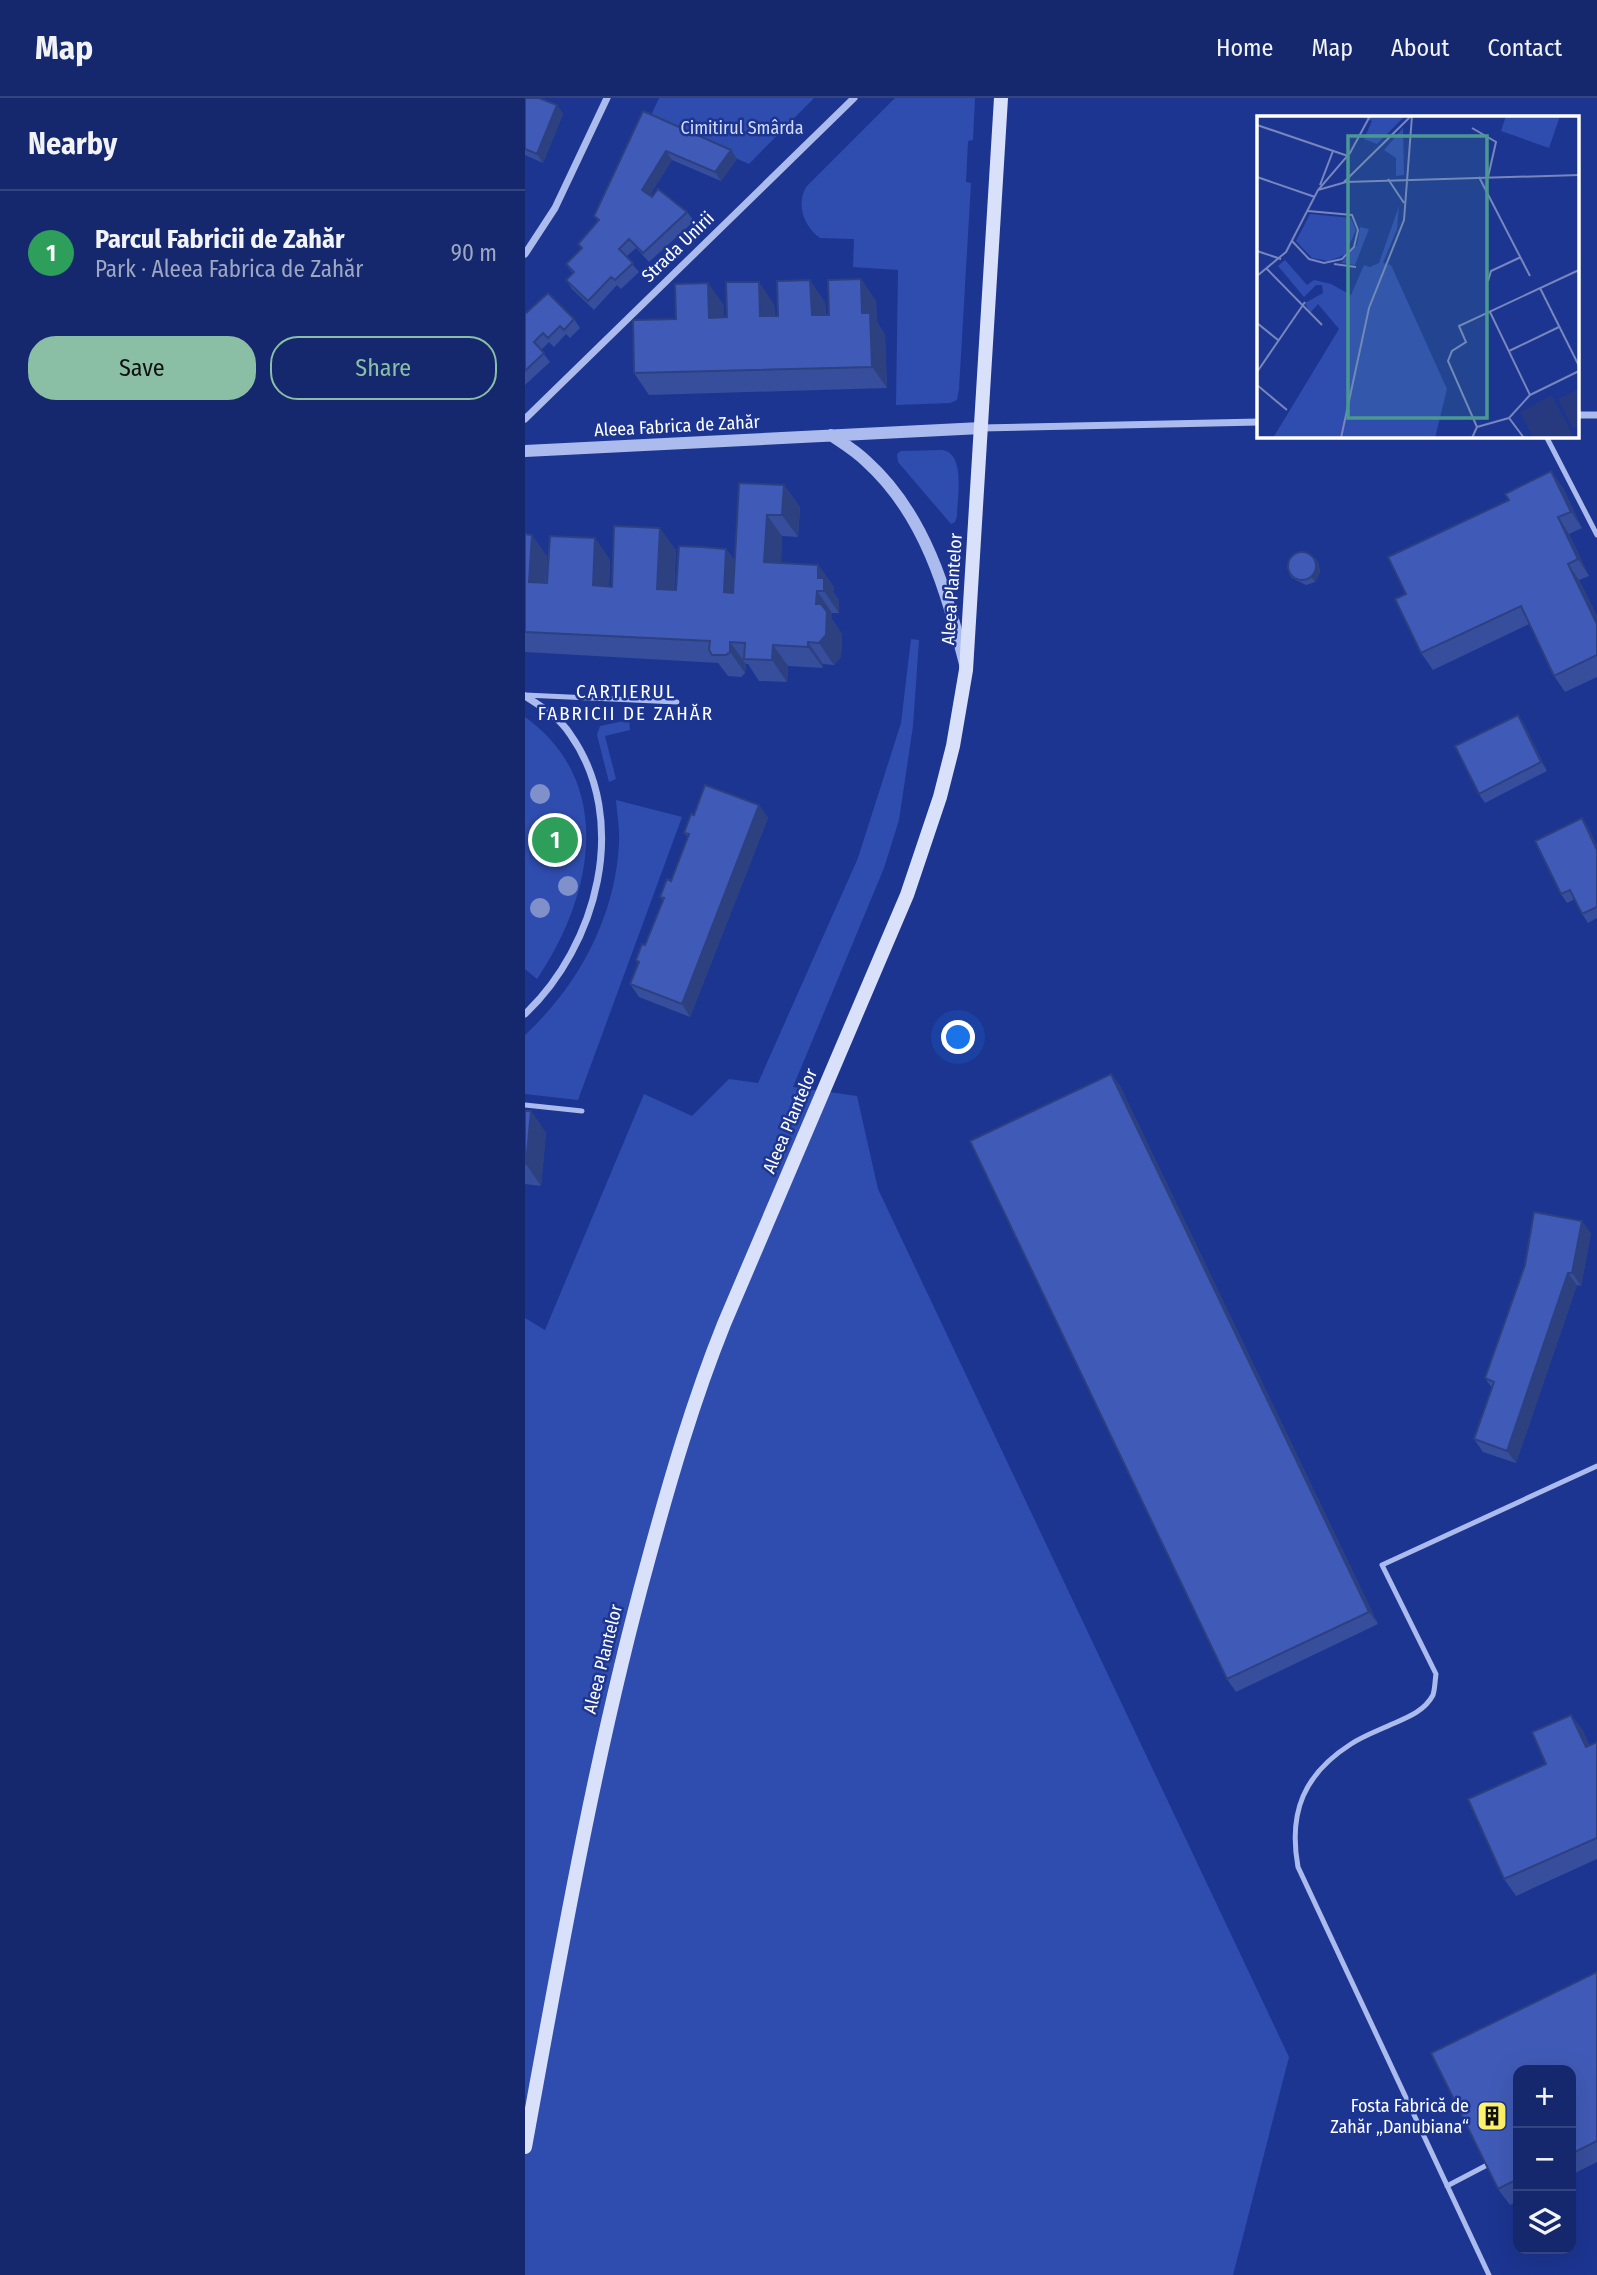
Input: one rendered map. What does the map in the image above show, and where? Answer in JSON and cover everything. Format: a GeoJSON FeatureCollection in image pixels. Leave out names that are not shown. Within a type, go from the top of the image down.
{"type":"FeatureCollection","features":[{"type":"Feature","properties":{"kind":"main road","name":"Aleea Plantelor"},"geometry":{"type":"LineString","coordinates":[[525,2147],[598,1765],[639,1593],[685,1430],[724,1324],[908,895],[940,797],[953,746],[966,670],[1001,98]]}},
{"type":"Feature","properties":{"kind":"street"},"geometry":{"type":"LineString","coordinates":[[525,254],[555,208],[607,98]]}},
{"type":"Feature","properties":{"kind":"street","name":"Strada Unirii"},"geometry":{"type":"LineString","coordinates":[[525,419],[854,98]]}},
{"type":"Feature","properties":{"kind":"street"},"geometry":{"type":"LineString","coordinates":[[1579,415],[1597,415]]}},
{"type":"Feature","properties":{"kind":"street"},"geometry":{"type":"LineString","coordinates":[[981,428],[1257,422]]}},
{"type":"Feature","properties":{"kind":"street","name":"Aleea Fabrica de Zahăr"},"geometry":{"type":"LineString","coordinates":[[525,451],[981,428]]}},
{"type":"Feature","properties":{"kind":"street"},"geometry":{"type":"LineString","coordinates":[[831,435],[865,459],[910,514],[940,576],[966,670]]}},
{"type":"Feature","properties":{"kind":"street"},"geometry":{"type":"LineString","coordinates":[[525,695],[550,712],[569,732],[579,748],[596,792],[603,827],[597,881],[586,920],[571,955],[551,986],[525,1014]]}},
{"type":"Feature","properties":{"kind":"lane"},"geometry":{"type":"LineString","coordinates":[[1547,438],[1597,536]]}},
{"type":"Feature","properties":{"kind":"lane"},"geometry":{"type":"LineString","coordinates":[[525,695],[677,702]]}},
{"type":"Feature","properties":{"kind":"lane"},"geometry":{"type":"LineString","coordinates":[[525,1105],[582,1111]]}},
{"type":"Feature","properties":{"kind":"lane"},"geometry":{"type":"LineString","coordinates":[[1489,2275],[1298,1867],[1293,1842],[1296,1811],[1310,1782],[1328,1761],[1352,1742],[1420,1711],[1434,1694],[1436,1674],[1382,1564],[1597,1466]]}},
{"type":"Feature","properties":{"kind":"lane"},"geometry":{"type":"LineString","coordinates":[[1447,2186],[1489,2164]]}},
{"type":"Feature","properties":{"kind":"green space","name":"Cimitirul Smârda"},"geometry":{"type":"Polygon","coordinates":[[[659,98],[814,98],[749,164],[649,120],[659,98]]]}},
{"type":"Feature","properties":{"kind":"green space"},"geometry":{"type":"Polygon","coordinates":[[[895,98],[975,98],[973,140],[968,141],[966,182],[971,183],[959,389],[957,400],[950,403],[896,405],[898,270],[853,267],[854,239],[820,238],[803,215],[802,201],[806,187],[895,98]]]}},
{"type":"Feature","properties":{"kind":"green space"},"geometry":{"type":"Polygon","coordinates":[[[942,450],[950,453],[957,467],[957,516],[951,524],[898,462],[897,454],[901,451],[942,450]]]}},
{"type":"Feature","properties":{"kind":"green space"},"geometry":{"type":"Polygon","coordinates":[[[911,639],[919,640],[913,726],[899,820],[884,868],[793,1087],[857,1096],[878,1189],[1289,2057],[1233,2275],[525,2275],[525,1318],[545,1330],[644,1094],[692,1116],[729,1079],[758,1083],[858,858],[901,723],[911,639]]]}},
{"type":"Feature","properties":{"kind":"green space"},"geometry":{"type":"Polygon","coordinates":[[[525,717],[554,744],[573,774],[584,808],[586,842],[582,878],[571,913],[556,947],[537,979],[525,969],[525,717]]]}},
{"type":"Feature","properties":{"kind":"green space"},"geometry":{"type":"Polygon","coordinates":[[[629,720],[630,730],[605,736],[616,779],[609,782],[597,735],[600,726],[629,720]]]}},
{"type":"Feature","properties":{"kind":"green space"},"geometry":{"type":"Polygon","coordinates":[[[616,800],[682,817],[578,1100],[525,1094],[525,1035],[562,994],[577,972],[591,948],[610,898],[619,844],[616,800]]]}},
{"type":"Feature","properties":{"kind":"building"},"geometry":{"type":"Polygon","coordinates":[[[525,98],[539,98],[557,105],[537,154],[525,149],[525,98]]]}},
{"type":"Feature","properties":{"kind":"building"},"geometry":{"type":"Polygon","coordinates":[[[643,111],[731,150],[715,172],[666,151],[642,190],[652,197],[658,189],[687,212],[643,253],[629,239],[619,249],[633,263],[615,280],[611,277],[588,301],[566,280],[574,272],[566,264],[582,248],[578,244],[599,220],[594,216],[643,111]]]}},
{"type":"Feature","properties":{"kind":"building"},"geometry":{"type":"Polygon","coordinates":[[[861,279],[862,313],[870,313],[872,367],[634,373],[633,320],[676,319],[675,284],[708,283],[709,318],[727,317],[726,282],[759,282],[760,316],[778,316],[777,281],[810,280],[812,315],[829,315],[828,280],[861,279]]]}},
{"type":"Feature","properties":{"kind":"building"},"geometry":{"type":"Polygon","coordinates":[[[548,293],[574,319],[564,330],[560,326],[548,338],[543,333],[534,342],[544,353],[525,371],[525,314],[548,293]]]}},
{"type":"Feature","properties":{"kind":"building"},"geometry":{"type":"Polygon","coordinates":[[[1551,471],[1571,512],[1558,517],[1578,559],[1568,564],[1597,624],[1597,655],[1554,676],[1521,606],[1421,653],[1395,599],[1406,594],[1388,557],[1509,500],[1505,494],[1551,471]]]}},
{"type":"Feature","properties":{"kind":"building"},"geometry":{"type":"Polygon","coordinates":[[[739,483],[784,485],[782,515],[767,515],[764,562],[818,565],[818,578],[824,578],[824,591],[817,591],[816,604],[821,604],[827,612],[826,635],[819,643],[808,642],[808,647],[773,645],[772,660],[744,659],[745,643],[730,642],[730,652],[726,655],[712,655],[709,650],[710,641],[525,632],[525,534],[532,535],[529,582],[547,583],[550,536],[595,538],[593,585],[612,587],[614,526],[660,528],[657,589],[676,590],[679,546],[702,547],[726,549],[724,592],[733,593],[739,483]]]}},
{"type":"Feature","properties":{"kind":"building"},"geometry":{"type":"Polygon","coordinates":[[[1302,552],[1312,556],[1316,566],[1312,576],[1302,580],[1292,576],[1288,566],[1292,556],[1302,552]]]}},
{"type":"Feature","properties":{"kind":"building"},"geometry":{"type":"Polygon","coordinates":[[[1518,715],[1541,762],[1479,794],[1455,746],[1518,715]]]}},
{"type":"Feature","properties":{"kind":"building"},"geometry":{"type":"Polygon","coordinates":[[[705,785],[759,805],[682,1004],[630,984],[639,962],[636,960],[642,944],[645,945],[664,898],[660,897],[667,879],[671,881],[689,834],[684,833],[705,785]]]}},
{"type":"Feature","properties":{"kind":"building"},"geometry":{"type":"Polygon","coordinates":[[[1582,818],[1597,850],[1597,907],[1582,914],[1570,890],[1561,894],[1535,841],[1582,818]]]}},
{"type":"Feature","properties":{"kind":"building"},"geometry":{"type":"Polygon","coordinates":[[[1111,1074],[1369,1612],[1227,1679],[970,1141],[1111,1074]]]}},
{"type":"Feature","properties":{"kind":"building"},"geometry":{"type":"Polygon","coordinates":[[[525,1111],[531,1111],[526,1164],[525,1164],[525,1111]]]}},
{"type":"Feature","properties":{"kind":"building"},"geometry":{"type":"Polygon","coordinates":[[[1534,1212],[1582,1221],[1572,1273],[1568,1273],[1507,1451],[1474,1439],[1494,1382],[1485,1378],[1525,1265],[1534,1212]]]}},
{"type":"Feature","properties":{"kind":"building"},"geometry":{"type":"Polygon","coordinates":[[[1571,1715],[1586,1747],[1597,1742],[1597,1838],[1504,1879],[1468,1799],[1546,1764],[1532,1732],[1571,1715]]]}},
{"type":"Feature","properties":{"kind":"building","name":"Fosta Fabrică de Zahăr „Danubiana“"},"geometry":{"type":"Polygon","coordinates":[[[1597,1972],[1597,2141],[1576,2152],[1576,2065],[1513,2065],[1513,2182],[1498,2189],[1431,2053],[1597,1972]]]}},
{"type":"Feature","properties":{"kind":"place","name":"Parcul Fabricii de Zahăr"},"geometry":{"type":"Point","coordinates":[555,840]}},
{"type":"Feature","properties":{"kind":"place","name":"Fosta Fabrică de Zahăr „Danubiana“"},"geometry":{"type":"Point","coordinates":[1492,2116]}},
{"type":"Feature","properties":{"kind":"district","name":"CARTIERUL FABRICII DE ZAHĂR"},"geometry":{"type":"Point","coordinates":[626,702]}}]}
